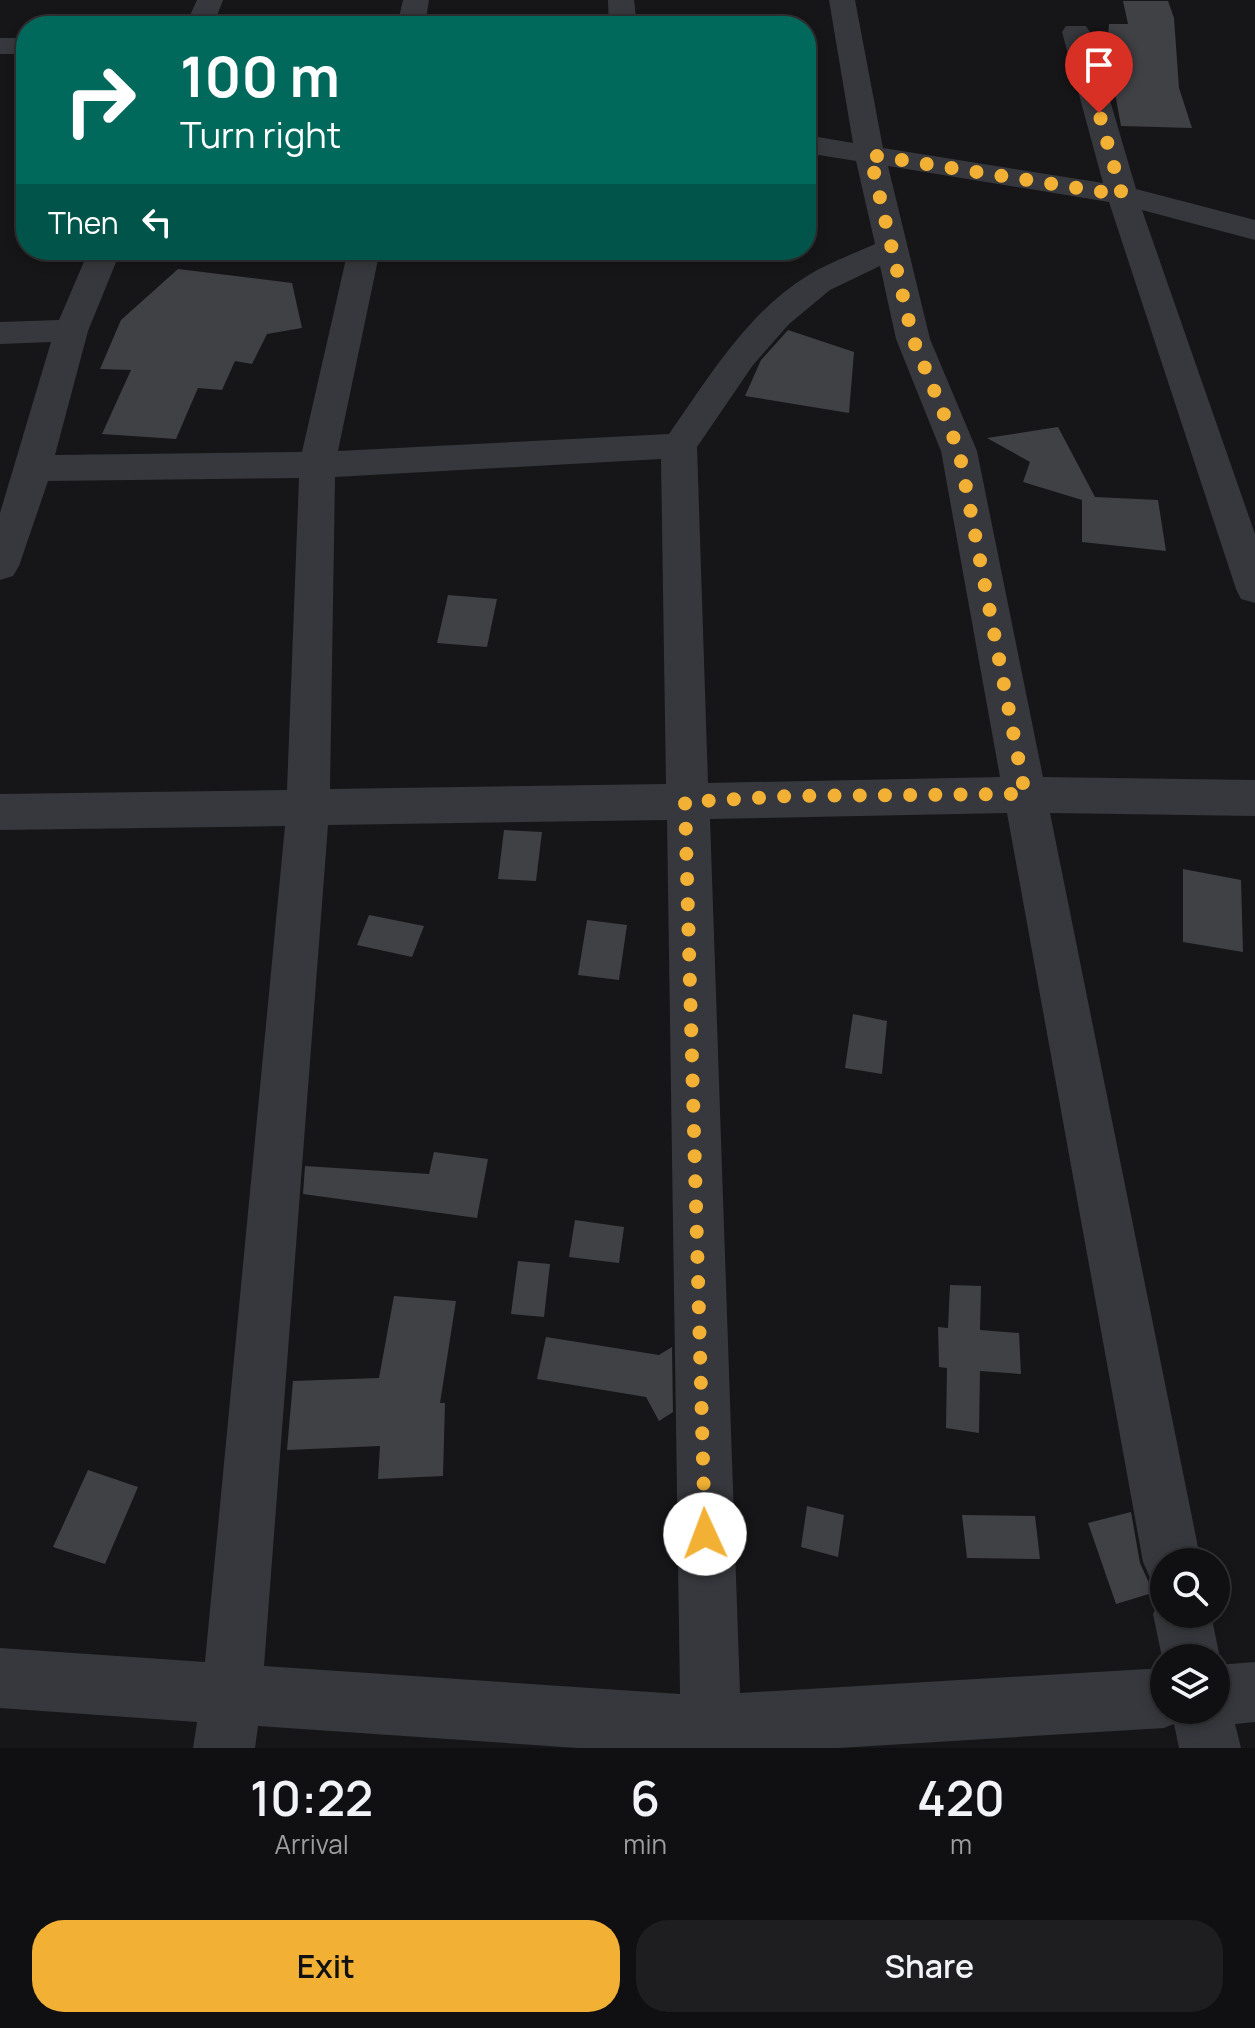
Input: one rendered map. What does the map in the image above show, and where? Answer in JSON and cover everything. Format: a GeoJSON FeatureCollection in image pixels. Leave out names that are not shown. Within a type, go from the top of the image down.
{"type":"FeatureCollection","features":[{"type":"Feature","properties":{"kind":"street"},"geometry":{"type":"LineString","coordinates":[[842,0],[870,155],[913,339],[959,451],[1169,1548]]}},
{"type":"Feature","properties":{"kind":"street"},"geometry":{"type":"LineString","coordinates":[[1076,32],[1122,195],[1255,589]]}},
{"type":"Feature","properties":{"kind":"street"},"geometry":{"type":"LineString","coordinates":[[816,146],[1122,195],[1255,230]]}},
{"type":"Feature","properties":{"kind":"street"},"geometry":{"type":"LineString","coordinates":[[711,1736],[685,802],[679,446],[745,353],[779,314],[819,283],[892,248]]}},
{"type":"Feature","properties":{"kind":"street"},"geometry":{"type":"LineString","coordinates":[[0,566],[34,468],[71,331],[101,260]]}},
{"type":"Feature","properties":{"kind":"street"},"geometry":{"type":"LineString","coordinates":[[228,1721],[308,808],[317,465],[362,260]]}},
{"type":"Feature","properties":{"kind":"street"},"geometry":{"type":"LineString","coordinates":[[0,333],[71,331]]}},
{"type":"Feature","properties":{"kind":"street"},"geometry":{"type":"LineString","coordinates":[[34,468],[317,465],[679,446]]}},
{"type":"Feature","properties":{"kind":"street"},"geometry":{"type":"LineString","coordinates":[[0,812],[685,802],[790,796],[1025,794],[1255,798]]}},
{"type":"Feature","properties":{"kind":"street"},"geometry":{"type":"LineString","coordinates":[[0,1678],[228,1721],[711,1736],[1150,1699]]}},
{"type":"Feature","properties":{"kind":"street"},"geometry":{"type":"LineString","coordinates":[[1230,1694],[1255,1692]]}},
{"type":"Feature","properties":{"kind":"street"},"geometry":{"type":"LineString","coordinates":[[1204,1724],[1210,1748]]}},
{"type":"Feature","properties":{"kind":"building"},"geometry":{"type":"Polygon","coordinates":[[[1123,1],[1168,1],[1174,18],[1179,88],[1192,128],[1121,126],[1115,93],[1111,92],[1105,71],[1109,24],[1128,24],[1123,1]]]}},
{"type":"Feature","properties":{"kind":"building"},"geometry":{"type":"Polygon","coordinates":[[[178,269],[292,283],[302,328],[267,334],[252,364],[235,361],[222,390],[198,388],[176,439],[102,434],[131,370],[100,369],[121,320],[178,269]]]}},
{"type":"Feature","properties":{"kind":"building"},"geometry":{"type":"Polygon","coordinates":[[[788,330],[854,352],[849,413],[745,396],[761,360],[788,330]]]}},
{"type":"Feature","properties":{"kind":"building"},"geometry":{"type":"Polygon","coordinates":[[[1058,427],[1095,497],[1158,500],[1166,551],[1082,542],[1082,500],[1023,482],[1030,462],[987,438],[1058,427]]]}},
{"type":"Feature","properties":{"kind":"building"},"geometry":{"type":"Polygon","coordinates":[[[448,595],[497,599],[487,647],[437,643],[448,595]]]}},
{"type":"Feature","properties":{"kind":"building"},"geometry":{"type":"Polygon","coordinates":[[[504,830],[542,832],[536,881],[498,879],[504,830]]]}},
{"type":"Feature","properties":{"kind":"building"},"geometry":{"type":"Polygon","coordinates":[[[1183,869],[1241,880],[1243,952],[1183,942],[1183,869]]]}},
{"type":"Feature","properties":{"kind":"building"},"geometry":{"type":"Polygon","coordinates":[[[369,915],[424,926],[412,957],[357,945],[369,915]]]}},
{"type":"Feature","properties":{"kind":"building"},"geometry":{"type":"Polygon","coordinates":[[[587,920],[627,925],[619,980],[578,975],[587,920]]]}},
{"type":"Feature","properties":{"kind":"building"},"geometry":{"type":"Polygon","coordinates":[[[853,1014],[887,1021],[882,1074],[845,1068],[853,1014]]]}},
{"type":"Feature","properties":{"kind":"building"},"geometry":{"type":"Polygon","coordinates":[[[434,1152],[488,1159],[477,1218],[303,1194],[305,1166],[429,1174],[434,1152]]]}},
{"type":"Feature","properties":{"kind":"building"},"geometry":{"type":"Polygon","coordinates":[[[575,1220],[624,1227],[619,1263],[569,1257],[575,1220]]]}},
{"type":"Feature","properties":{"kind":"building"},"geometry":{"type":"Polygon","coordinates":[[[518,1261],[550,1264],[544,1317],[511,1314],[518,1261]]]}},
{"type":"Feature","properties":{"kind":"building"},"geometry":{"type":"Polygon","coordinates":[[[950,1285],[981,1286],[980,1330],[1019,1333],[1021,1374],[980,1371],[979,1433],[946,1428],[947,1368],[939,1367],[938,1327],[948,1328],[950,1285]]]}},
{"type":"Feature","properties":{"kind":"building"},"geometry":{"type":"Polygon","coordinates":[[[394,1296],[456,1301],[440,1403],[445,1403],[443,1476],[378,1479],[380,1446],[287,1450],[293,1381],[379,1378],[394,1296]]]}},
{"type":"Feature","properties":{"kind":"building"},"geometry":{"type":"Polygon","coordinates":[[[546,1337],[659,1355],[672,1347],[673,1412],[659,1421],[646,1397],[537,1379],[546,1337]]]}},
{"type":"Feature","properties":{"kind":"building"},"geometry":{"type":"Polygon","coordinates":[[[88,1470],[138,1487],[105,1564],[53,1547],[88,1470]]]}},
{"type":"Feature","properties":{"kind":"building"},"geometry":{"type":"Polygon","coordinates":[[[807,1506],[844,1515],[838,1557],[801,1547],[807,1506]]]}},
{"type":"Feature","properties":{"kind":"building"},"geometry":{"type":"Polygon","coordinates":[[[1131,1512],[1140,1563],[1150,1584],[1150,1594],[1116,1604],[1088,1523],[1131,1512]]]}},
{"type":"Feature","properties":{"kind":"building"},"geometry":{"type":"Polygon","coordinates":[[[962,1515],[1035,1516],[1040,1559],[967,1558],[962,1515]]]}},
{"type":"Feature","properties":{"kind":"route"},"geometry":{"type":"LineString","coordinates":[[705,1534],[685,802],[790,796],[1025,794],[959,451],[913,339],[870,155],[1122,195],[1099,113]]}}]}
